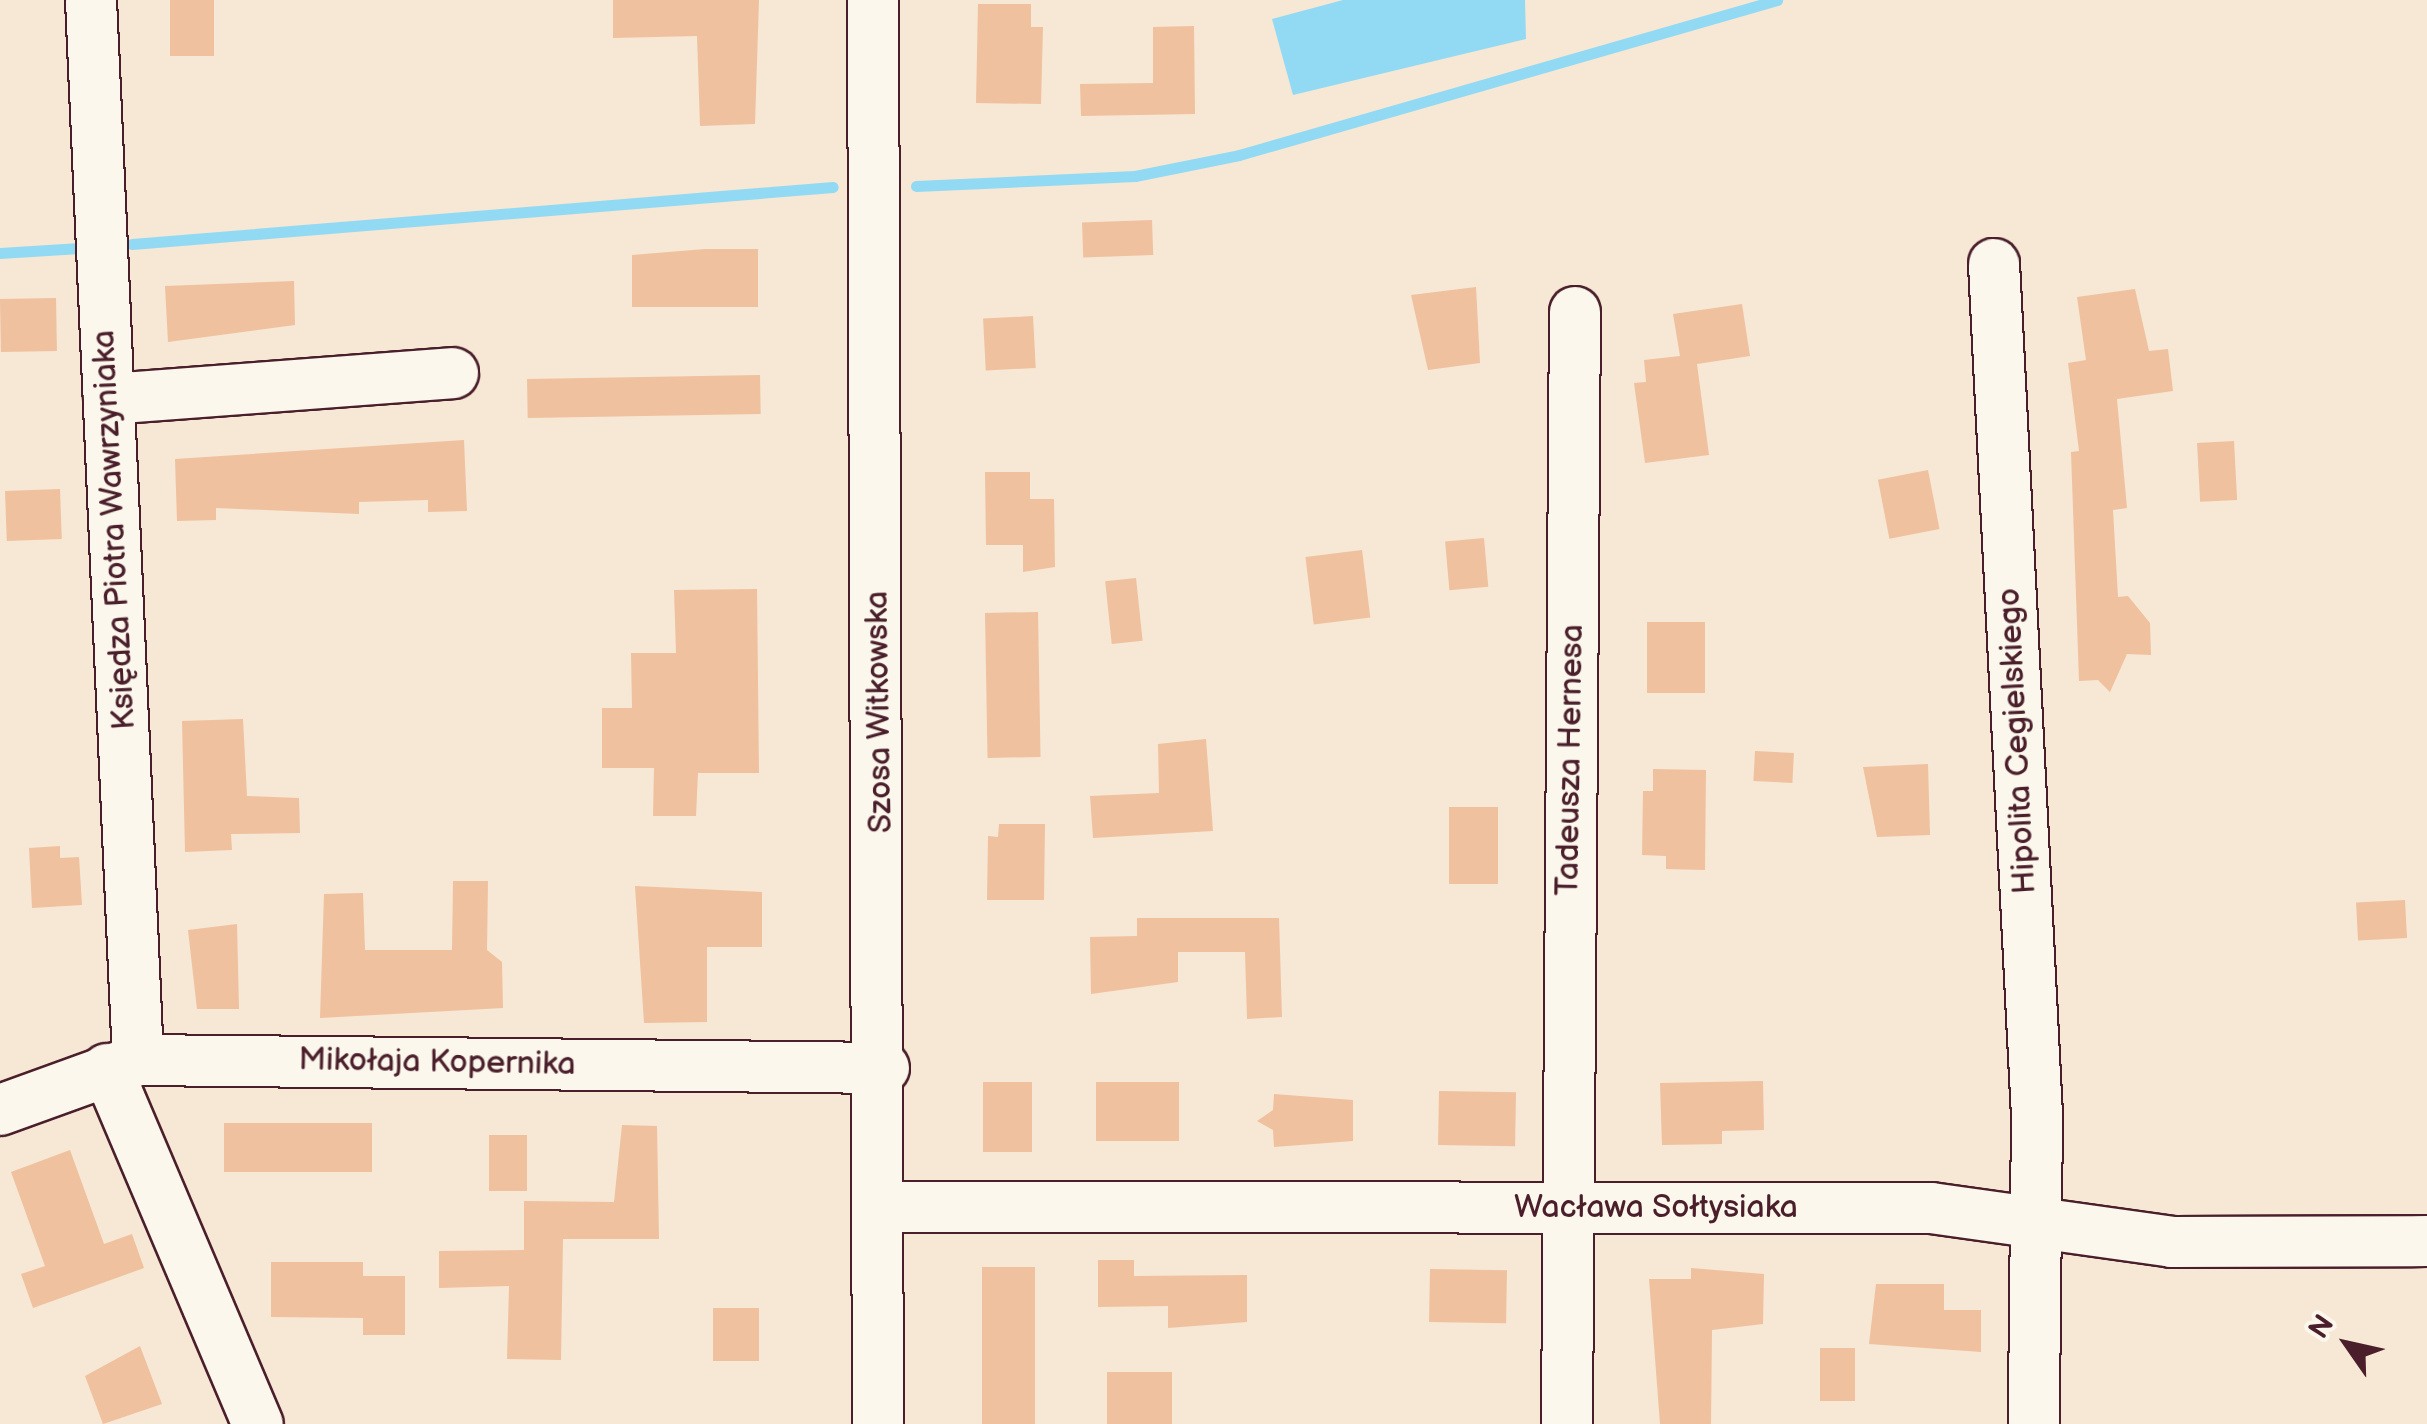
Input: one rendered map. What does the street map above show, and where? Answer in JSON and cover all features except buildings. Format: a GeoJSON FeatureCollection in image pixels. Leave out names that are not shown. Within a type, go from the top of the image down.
{"type":"FeatureCollection","features":[{"type":"Feature","properties":{"kind":"street","name":"Księdza Piotra Wawrzyniaka"},"geometry":{"type":"LineString","coordinates":[[91,0],[109,399],[122,1064]]}},
{"type":"Feature","properties":{"kind":"street","name":"Szosa Witkowska"},"geometry":{"type":"LineString","coordinates":[[873,0],[884,1068],[878,1424]]}},
{"type":"Feature","properties":{"kind":"street","name":"Hipolita Cegielskiego"},"geometry":{"type":"LineString","coordinates":[[1994,264],[2034,1218],[2034,1424]]}},
{"type":"Feature","properties":{"kind":"street","name":"Tadeusza Hernesa"},"geometry":{"type":"LineString","coordinates":[[1567,1424],[1576,312]]}},
{"type":"Feature","properties":{"kind":"street"},"geometry":{"type":"LineString","coordinates":[[109,399],[453,373]]}},
{"type":"Feature","properties":{"kind":"street"},"geometry":{"type":"LineString","coordinates":[[122,1064],[258,1424]]}},
{"type":"Feature","properties":{"kind":"street","name":"Mikołaja Kopernika"},"geometry":{"type":"LineString","coordinates":[[0,1110],[122,1064],[884,1068]]}},
{"type":"Feature","properties":{"kind":"street","name":"Wacława Sołtysiaka"},"geometry":{"type":"LineString","coordinates":[[882,1207],[1931,1208],[2034,1218],[2172,1242],[2427,1241]]}},
{"type":"Feature","properties":{"kind":"water"},"geometry":{"type":"Polygon","coordinates":[[[1343,0],[1525,0],[1526,39],[1293,95],[1272,19],[1343,0]]]}},
{"type":"Feature","properties":{"kind":"waterway"},"geometry":{"type":"LineString","coordinates":[[916,186],[1135,176],[1239,155],[1777,0]]}},
{"type":"Feature","properties":{"kind":"waterway"},"geometry":{"type":"LineString","coordinates":[[132,244],[833,187]]}},
{"type":"Feature","properties":{"kind":"waterway"},"geometry":{"type":"LineString","coordinates":[[0,253],[80,248]]}}]}
